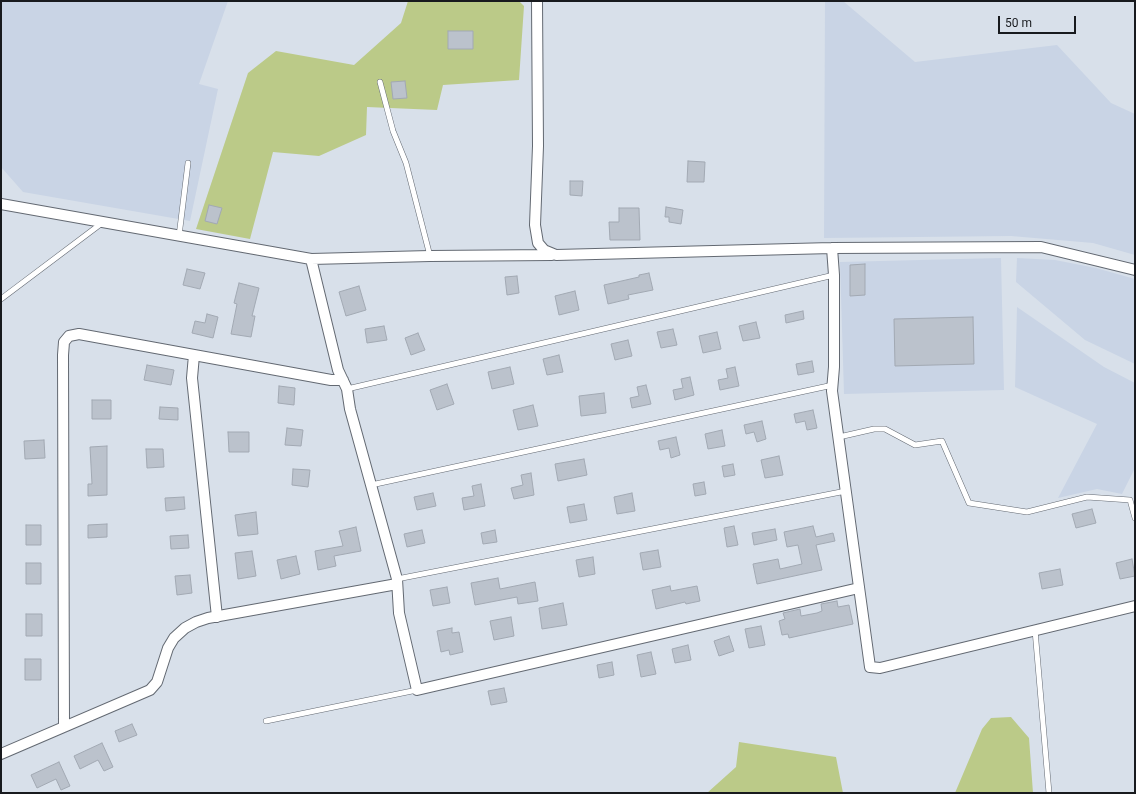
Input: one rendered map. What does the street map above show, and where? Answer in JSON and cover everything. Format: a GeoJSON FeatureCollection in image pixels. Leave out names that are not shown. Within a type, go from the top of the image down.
{"type":"FeatureCollection","features":[{"type":"Feature","properties":{"kind":"street"},"geometry":{"type":"LineString","coordinates":[[537,1],[538,146],[535,225],[538,243],[544,250],[556,255]]}},
{"type":"Feature","properties":{"kind":"street"},"geometry":{"type":"LineString","coordinates":[[1,204],[311,259],[832,248],[1041,247],[1135,270]]}},
{"type":"Feature","properties":{"kind":"street"},"geometry":{"type":"LineString","coordinates":[[832,248],[834,275],[834,367],[832,391],[870,667],[880,668],[1135,606]]}},
{"type":"Feature","properties":{"kind":"street"},"geometry":{"type":"LineString","coordinates":[[311,259],[338,370],[345,384],[350,409],[397,581],[399,613],[417,690],[859,588]]}},
{"type":"Feature","properties":{"kind":"street"},"geometry":{"type":"LineString","coordinates":[[64,727],[64,342],[69,336],[79,334],[331,380],[345,384]]}},
{"type":"Feature","properties":{"kind":"street"},"geometry":{"type":"LineString","coordinates":[[194,355],[192,378],[217,617]]}},
{"type":"Feature","properties":{"kind":"street"},"geometry":{"type":"LineString","coordinates":[[1,754],[150,690],[157,682],[168,648],[174,638],[185,628],[196,622],[397,581]]}},
{"type":"Feature","properties":{"kind":"lane"},"geometry":{"type":"LineString","coordinates":[[380,82],[393,132],[406,163],[430,256]]}},
{"type":"Feature","properties":{"kind":"lane"},"geometry":{"type":"LineString","coordinates":[[179,236],[188,163]]}},
{"type":"Feature","properties":{"kind":"lane"},"geometry":{"type":"LineString","coordinates":[[1,299],[103,222]]}},
{"type":"Feature","properties":{"kind":"lane"},"geometry":{"type":"LineString","coordinates":[[345,384],[834,275]]}},
{"type":"Feature","properties":{"kind":"lane"},"geometry":{"type":"LineString","coordinates":[[371,485],[833,385]]}},
{"type":"Feature","properties":{"kind":"lane"},"geometry":{"type":"LineString","coordinates":[[839,437],[874,429],[885,429],[915,444],[942,441],[969,503],[1027,512],[1087,497],[1130,500],[1135,518]]}},
{"type":"Feature","properties":{"kind":"lane"},"geometry":{"type":"LineString","coordinates":[[397,581],[846,491]]}},
{"type":"Feature","properties":{"kind":"lane"},"geometry":{"type":"LineString","coordinates":[[1035,630],[1049,793]]}},
{"type":"Feature","properties":{"kind":"lane"},"geometry":{"type":"LineString","coordinates":[[266,721],[417,690]]}},
{"type":"Feature","properties":{"kind":"shaded area"},"geometry":{"type":"Polygon","coordinates":[[[1,1],[228,1],[199,84],[218,89],[190,221],[23,192],[1,167],[1,1]]]}},
{"type":"Feature","properties":{"kind":"shaded area"},"geometry":{"type":"Polygon","coordinates":[[[825,1],[843,1],[915,62],[1057,45],[1111,103],[1135,114],[1135,255],[1093,243],[1011,236],[824,238],[825,1]]]}},
{"type":"Feature","properties":{"kind":"shaded area"},"geometry":{"type":"Polygon","coordinates":[[[1001,258],[1004,390],[844,394],[840,262],[1001,258]]]}},
{"type":"Feature","properties":{"kind":"shaded area"},"geometry":{"type":"Polygon","coordinates":[[[1017,258],[1055,260],[1096,268],[1135,279],[1135,364],[1085,340],[1016,282],[1017,258]]]}},
{"type":"Feature","properties":{"kind":"shaded area"},"geometry":{"type":"Polygon","coordinates":[[[1017,307],[1104,367],[1135,383],[1135,468],[1122,494],[1097,489],[1058,498],[1097,424],[1015,387],[1017,307]]]}},
{"type":"Feature","properties":{"kind":"green space"},"geometry":{"type":"Polygon","coordinates":[[[408,1],[519,1],[524,6],[519,80],[443,85],[437,110],[367,107],[366,135],[319,156],[273,152],[250,239],[196,229],[248,73],[276,51],[354,65],[401,23],[408,1]]]}},
{"type":"Feature","properties":{"kind":"green space"},"geometry":{"type":"Polygon","coordinates":[[[1011,717],[1029,738],[1033,793],[955,793],[982,729],[991,718],[1011,717]]]}},
{"type":"Feature","properties":{"kind":"green space"},"geometry":{"type":"Polygon","coordinates":[[[739,742],[836,757],[843,793],[707,793],[736,767],[739,742]]]}},
{"type":"Feature","properties":{"kind":"building"},"geometry":{"type":"Polygon","coordinates":[[[448,31],[473,31],[473,49],[448,49],[448,31]]]}},
{"type":"Feature","properties":{"kind":"building"},"geometry":{"type":"Polygon","coordinates":[[[405,81],[407,98],[393,99],[391,82],[405,81]]]}},
{"type":"Feature","properties":{"kind":"building"},"geometry":{"type":"Polygon","coordinates":[[[688,161],[705,162],[704,182],[687,182],[688,161]]]}},
{"type":"Feature","properties":{"kind":"building"},"geometry":{"type":"Polygon","coordinates":[[[570,181],[583,181],[582,196],[570,195],[570,181]]]}},
{"type":"Feature","properties":{"kind":"building"},"geometry":{"type":"Polygon","coordinates":[[[209,205],[222,208],[217,224],[205,221],[209,205]]]}},
{"type":"Feature","properties":{"kind":"building"},"geometry":{"type":"Polygon","coordinates":[[[666,207],[683,210],[681,224],[669,222],[669,217],[665,217],[666,207]]]}},
{"type":"Feature","properties":{"kind":"building"},"geometry":{"type":"Polygon","coordinates":[[[619,208],[639,208],[640,240],[610,240],[609,222],[619,222],[619,208]]]}},
{"type":"Feature","properties":{"kind":"building"},"geometry":{"type":"Polygon","coordinates":[[[865,264],[865,295],[850,296],[850,265],[865,264]]]}},
{"type":"Feature","properties":{"kind":"building"},"geometry":{"type":"Polygon","coordinates":[[[187,269],[205,273],[200,289],[183,285],[187,269]]]}},
{"type":"Feature","properties":{"kind":"building"},"geometry":{"type":"Polygon","coordinates":[[[649,273],[653,290],[628,295],[629,299],[608,304],[604,285],[639,277],[639,275],[649,273]]]}},
{"type":"Feature","properties":{"kind":"building"},"geometry":{"type":"Polygon","coordinates":[[[517,276],[519,293],[507,295],[505,277],[517,276]]]}},
{"type":"Feature","properties":{"kind":"building"},"geometry":{"type":"Polygon","coordinates":[[[239,283],[259,288],[252,316],[255,316],[251,337],[231,334],[237,304],[234,303],[239,283]]]}},
{"type":"Feature","properties":{"kind":"building"},"geometry":{"type":"Polygon","coordinates":[[[359,286],[366,310],[346,316],[339,292],[359,286]]]}},
{"type":"Feature","properties":{"kind":"building"},"geometry":{"type":"Polygon","coordinates":[[[575,291],[579,310],[559,315],[555,296],[575,291]]]}},
{"type":"Feature","properties":{"kind":"building"},"geometry":{"type":"Polygon","coordinates":[[[803,311],[804,319],[786,323],[785,315],[803,311]]]}},
{"type":"Feature","properties":{"kind":"building"},"geometry":{"type":"Polygon","coordinates":[[[207,314],[218,317],[213,338],[192,333],[195,321],[205,323],[207,314]]]}},
{"type":"Feature","properties":{"kind":"building"},"geometry":{"type":"Polygon","coordinates":[[[973,317],[974,364],[895,366],[894,319],[973,317]]]}},
{"type":"Feature","properties":{"kind":"building"},"geometry":{"type":"Polygon","coordinates":[[[756,322],[760,338],[743,341],[739,326],[756,322]]]}},
{"type":"Feature","properties":{"kind":"building"},"geometry":{"type":"Polygon","coordinates":[[[384,326],[387,340],[367,343],[365,329],[384,326]]]}},
{"type":"Feature","properties":{"kind":"building"},"geometry":{"type":"Polygon","coordinates":[[[673,329],[677,345],[661,348],[657,332],[673,329]]]}},
{"type":"Feature","properties":{"kind":"building"},"geometry":{"type":"Polygon","coordinates":[[[717,332],[721,349],[703,353],[699,336],[717,332]]]}},
{"type":"Feature","properties":{"kind":"building"},"geometry":{"type":"Polygon","coordinates":[[[418,333],[425,350],[411,355],[405,338],[418,333]]]}},
{"type":"Feature","properties":{"kind":"building"},"geometry":{"type":"Polygon","coordinates":[[[628,340],[632,356],[615,360],[611,344],[628,340]]]}},
{"type":"Feature","properties":{"kind":"building"},"geometry":{"type":"Polygon","coordinates":[[[559,355],[563,372],[547,375],[543,359],[559,355]]]}},
{"type":"Feature","properties":{"kind":"building"},"geometry":{"type":"Polygon","coordinates":[[[812,361],[814,372],[798,375],[796,364],[812,361]]]}},
{"type":"Feature","properties":{"kind":"building"},"geometry":{"type":"Polygon","coordinates":[[[147,365],[174,370],[171,385],[144,380],[147,365]]]}},
{"type":"Feature","properties":{"kind":"building"},"geometry":{"type":"Polygon","coordinates":[[[510,367],[514,384],[492,389],[488,372],[510,367]]]}},
{"type":"Feature","properties":{"kind":"building"},"geometry":{"type":"Polygon","coordinates":[[[735,367],[739,386],[720,390],[718,380],[728,378],[726,369],[735,367]]]}},
{"type":"Feature","properties":{"kind":"building"},"geometry":{"type":"Polygon","coordinates":[[[690,377],[694,395],[675,400],[673,390],[683,388],[681,379],[690,377]]]}},
{"type":"Feature","properties":{"kind":"building"},"geometry":{"type":"Polygon","coordinates":[[[447,384],[454,404],[437,410],[430,390],[447,384]]]}},
{"type":"Feature","properties":{"kind":"building"},"geometry":{"type":"Polygon","coordinates":[[[646,385],[651,404],[632,408],[630,398],[639,396],[637,387],[646,385]]]}},
{"type":"Feature","properties":{"kind":"building"},"geometry":{"type":"Polygon","coordinates":[[[279,386],[295,388],[294,405],[278,403],[279,386]]]}},
{"type":"Feature","properties":{"kind":"building"},"geometry":{"type":"Polygon","coordinates":[[[604,393],[606,413],[581,416],[579,396],[604,393]]]}},
{"type":"Feature","properties":{"kind":"building"},"geometry":{"type":"Polygon","coordinates":[[[92,400],[111,400],[111,419],[92,419],[92,400]]]}},
{"type":"Feature","properties":{"kind":"building"},"geometry":{"type":"Polygon","coordinates":[[[533,405],[538,426],[518,430],[513,410],[533,405]]]}},
{"type":"Feature","properties":{"kind":"building"},"geometry":{"type":"Polygon","coordinates":[[[160,407],[178,408],[178,420],[159,419],[160,407]]]}},
{"type":"Feature","properties":{"kind":"building"},"geometry":{"type":"Polygon","coordinates":[[[813,410],[817,428],[807,430],[805,421],[796,423],[794,414],[813,410]]]}},
{"type":"Feature","properties":{"kind":"building"},"geometry":{"type":"Polygon","coordinates":[[[762,421],[766,439],[757,442],[754,432],[746,434],[744,425],[762,421]]]}},
{"type":"Feature","properties":{"kind":"building"},"geometry":{"type":"Polygon","coordinates":[[[287,428],[303,430],[301,446],[285,445],[287,428]]]}},
{"type":"Feature","properties":{"kind":"building"},"geometry":{"type":"Polygon","coordinates":[[[722,430],[725,446],[708,449],[705,434],[722,430]]]}},
{"type":"Feature","properties":{"kind":"building"},"geometry":{"type":"Polygon","coordinates":[[[228,432],[249,432],[249,452],[229,452],[228,432]]]}},
{"type":"Feature","properties":{"kind":"building"},"geometry":{"type":"Polygon","coordinates":[[[676,437],[680,455],[671,458],[669,448],[660,450],[658,441],[676,437]]]}},
{"type":"Feature","properties":{"kind":"building"},"geometry":{"type":"Polygon","coordinates":[[[44,440],[45,458],[25,459],[24,441],[44,440]]]}},
{"type":"Feature","properties":{"kind":"building"},"geometry":{"type":"Polygon","coordinates":[[[107,446],[107,495],[88,496],[88,484],[92,484],[90,447],[107,446]]]}},
{"type":"Feature","properties":{"kind":"building"},"geometry":{"type":"Polygon","coordinates":[[[146,449],[163,449],[164,467],[147,468],[146,449]]]}},
{"type":"Feature","properties":{"kind":"building"},"geometry":{"type":"Polygon","coordinates":[[[779,456],[783,475],[765,478],[761,460],[779,456]]]}},
{"type":"Feature","properties":{"kind":"building"},"geometry":{"type":"Polygon","coordinates":[[[584,459],[587,475],[558,481],[555,464],[584,459]]]}},
{"type":"Feature","properties":{"kind":"building"},"geometry":{"type":"Polygon","coordinates":[[[733,464],[735,475],[724,477],[722,466],[733,464]]]}},
{"type":"Feature","properties":{"kind":"building"},"geometry":{"type":"Polygon","coordinates":[[[293,469],[310,470],[308,487],[292,485],[293,469]]]}},
{"type":"Feature","properties":{"kind":"building"},"geometry":{"type":"Polygon","coordinates":[[[531,473],[534,495],[514,499],[511,488],[523,485],[521,475],[531,473]]]}},
{"type":"Feature","properties":{"kind":"building"},"geometry":{"type":"Polygon","coordinates":[[[704,482],[706,494],[695,496],[693,484],[704,482]]]}},
{"type":"Feature","properties":{"kind":"building"},"geometry":{"type":"Polygon","coordinates":[[[481,484],[485,506],[464,510],[462,498],[474,496],[472,486],[481,484]]]}},
{"type":"Feature","properties":{"kind":"building"},"geometry":{"type":"Polygon","coordinates":[[[433,493],[436,506],[417,510],[414,497],[433,493]]]}},
{"type":"Feature","properties":{"kind":"building"},"geometry":{"type":"Polygon","coordinates":[[[632,493],[635,511],[617,514],[614,497],[632,493]]]}},
{"type":"Feature","properties":{"kind":"building"},"geometry":{"type":"Polygon","coordinates":[[[184,497],[185,509],[166,511],[165,498],[184,497]]]}},
{"type":"Feature","properties":{"kind":"building"},"geometry":{"type":"Polygon","coordinates":[[[584,504],[587,520],[570,523],[567,507],[584,504]]]}},
{"type":"Feature","properties":{"kind":"building"},"geometry":{"type":"Polygon","coordinates":[[[1092,509],[1096,523],[1076,528],[1072,514],[1092,509]]]}},
{"type":"Feature","properties":{"kind":"building"},"geometry":{"type":"Polygon","coordinates":[[[256,512],[258,534],[238,536],[235,515],[256,512]]]}},
{"type":"Feature","properties":{"kind":"building"},"geometry":{"type":"Polygon","coordinates":[[[107,524],[107,537],[88,538],[88,525],[107,524]]]}},
{"type":"Feature","properties":{"kind":"building"},"geometry":{"type":"Polygon","coordinates":[[[26,525],[41,525],[41,545],[26,545],[26,525]]]}},
{"type":"Feature","properties":{"kind":"building"},"geometry":{"type":"Polygon","coordinates":[[[734,526],[738,545],[727,547],[724,528],[734,526]]]}},
{"type":"Feature","properties":{"kind":"building"},"geometry":{"type":"Polygon","coordinates":[[[813,526],[816,537],[833,533],[835,541],[816,545],[822,570],[757,584],[753,564],[778,559],[780,569],[802,564],[798,545],[787,547],[784,532],[813,526]]]}},
{"type":"Feature","properties":{"kind":"building"},"geometry":{"type":"Polygon","coordinates":[[[356,527],[361,551],[334,556],[336,566],[318,570],[315,551],[343,546],[339,531],[356,527]]]}},
{"type":"Feature","properties":{"kind":"building"},"geometry":{"type":"Polygon","coordinates":[[[775,529],[777,540],[754,545],[752,533],[775,529]]]}},
{"type":"Feature","properties":{"kind":"building"},"geometry":{"type":"Polygon","coordinates":[[[422,530],[425,543],[407,547],[404,534],[422,530]]]}},
{"type":"Feature","properties":{"kind":"building"},"geometry":{"type":"Polygon","coordinates":[[[495,530],[497,542],[483,544],[481,533],[495,530]]]}},
{"type":"Feature","properties":{"kind":"building"},"geometry":{"type":"Polygon","coordinates":[[[188,535],[189,548],[171,549],[170,536],[188,535]]]}},
{"type":"Feature","properties":{"kind":"building"},"geometry":{"type":"Polygon","coordinates":[[[658,550],[661,567],[643,570],[640,553],[658,550]]]}},
{"type":"Feature","properties":{"kind":"building"},"geometry":{"type":"Polygon","coordinates":[[[252,551],[256,576],[238,579],[235,553],[252,551]]]}},
{"type":"Feature","properties":{"kind":"building"},"geometry":{"type":"Polygon","coordinates":[[[296,556],[300,574],[281,579],[277,560],[296,556]]]}},
{"type":"Feature","properties":{"kind":"building"},"geometry":{"type":"Polygon","coordinates":[[[593,557],[595,574],[579,577],[576,560],[593,557]]]}},
{"type":"Feature","properties":{"kind":"building"},"geometry":{"type":"Polygon","coordinates":[[[1132,559],[1135,576],[1120,579],[1116,563],[1132,559]]]}},
{"type":"Feature","properties":{"kind":"building"},"geometry":{"type":"Polygon","coordinates":[[[26,563],[41,563],[41,584],[26,584],[26,563]]]}},
{"type":"Feature","properties":{"kind":"building"},"geometry":{"type":"Polygon","coordinates":[[[1060,569],[1063,585],[1042,589],[1039,573],[1060,569]]]}},
{"type":"Feature","properties":{"kind":"building"},"geometry":{"type":"Polygon","coordinates":[[[190,575],[192,593],[177,595],[175,576],[190,575]]]}},
{"type":"Feature","properties":{"kind":"building"},"geometry":{"type":"Polygon","coordinates":[[[498,578],[500,589],[535,582],[538,601],[518,604],[517,597],[475,605],[471,583],[498,578]]]}},
{"type":"Feature","properties":{"kind":"building"},"geometry":{"type":"Polygon","coordinates":[[[670,586],[671,591],[697,586],[700,601],[686,604],[685,602],[656,609],[652,590],[670,586]]]}},
{"type":"Feature","properties":{"kind":"building"},"geometry":{"type":"Polygon","coordinates":[[[447,587],[450,603],[433,606],[430,590],[447,587]]]}},
{"type":"Feature","properties":{"kind":"building"},"geometry":{"type":"Polygon","coordinates":[[[837,601],[838,607],[849,605],[853,624],[789,638],[788,634],[782,635],[779,621],[785,619],[783,613],[800,609],[801,616],[817,613],[822,611],[821,604],[837,601]]]}},
{"type":"Feature","properties":{"kind":"building"},"geometry":{"type":"Polygon","coordinates":[[[563,603],[567,625],[542,629],[539,608],[563,603]]]}},
{"type":"Feature","properties":{"kind":"building"},"geometry":{"type":"Polygon","coordinates":[[[26,614],[42,614],[42,636],[26,636],[26,614]]]}},
{"type":"Feature","properties":{"kind":"building"},"geometry":{"type":"Polygon","coordinates":[[[511,617],[514,636],[494,640],[490,621],[511,617]]]}},
{"type":"Feature","properties":{"kind":"building"},"geometry":{"type":"Polygon","coordinates":[[[761,626],[765,645],[749,648],[745,629],[761,626]]]}},
{"type":"Feature","properties":{"kind":"building"},"geometry":{"type":"Polygon","coordinates":[[[452,628],[452,633],[459,632],[463,652],[450,655],[449,650],[441,652],[437,631],[452,628]]]}},
{"type":"Feature","properties":{"kind":"building"},"geometry":{"type":"Polygon","coordinates":[[[729,636],[734,651],[719,656],[714,641],[729,636]]]}},
{"type":"Feature","properties":{"kind":"building"},"geometry":{"type":"Polygon","coordinates":[[[688,645],[691,660],[675,663],[672,649],[688,645]]]}},
{"type":"Feature","properties":{"kind":"building"},"geometry":{"type":"Polygon","coordinates":[[[651,652],[656,674],[641,677],[637,655],[651,652]]]}},
{"type":"Feature","properties":{"kind":"building"},"geometry":{"type":"Polygon","coordinates":[[[25,659],[41,659],[41,680],[25,680],[25,659]]]}},
{"type":"Feature","properties":{"kind":"building"},"geometry":{"type":"Polygon","coordinates":[[[612,662],[614,675],[599,678],[597,665],[612,662]]]}},
{"type":"Feature","properties":{"kind":"building"},"geometry":{"type":"Polygon","coordinates":[[[504,688],[507,702],[491,705],[488,691],[504,688]]]}},
{"type":"Feature","properties":{"kind":"building"},"geometry":{"type":"Polygon","coordinates":[[[132,724],[137,735],[119,742],[115,731],[132,724]]]}},
{"type":"Feature","properties":{"kind":"building"},"geometry":{"type":"Polygon","coordinates":[[[102,743],[113,767],[104,771],[98,760],[80,769],[74,756],[102,743]]]}},
{"type":"Feature","properties":{"kind":"building"},"geometry":{"type":"Polygon","coordinates":[[[59,762],[70,786],[61,790],[56,779],[37,788],[31,775],[59,762]]]}}]}
